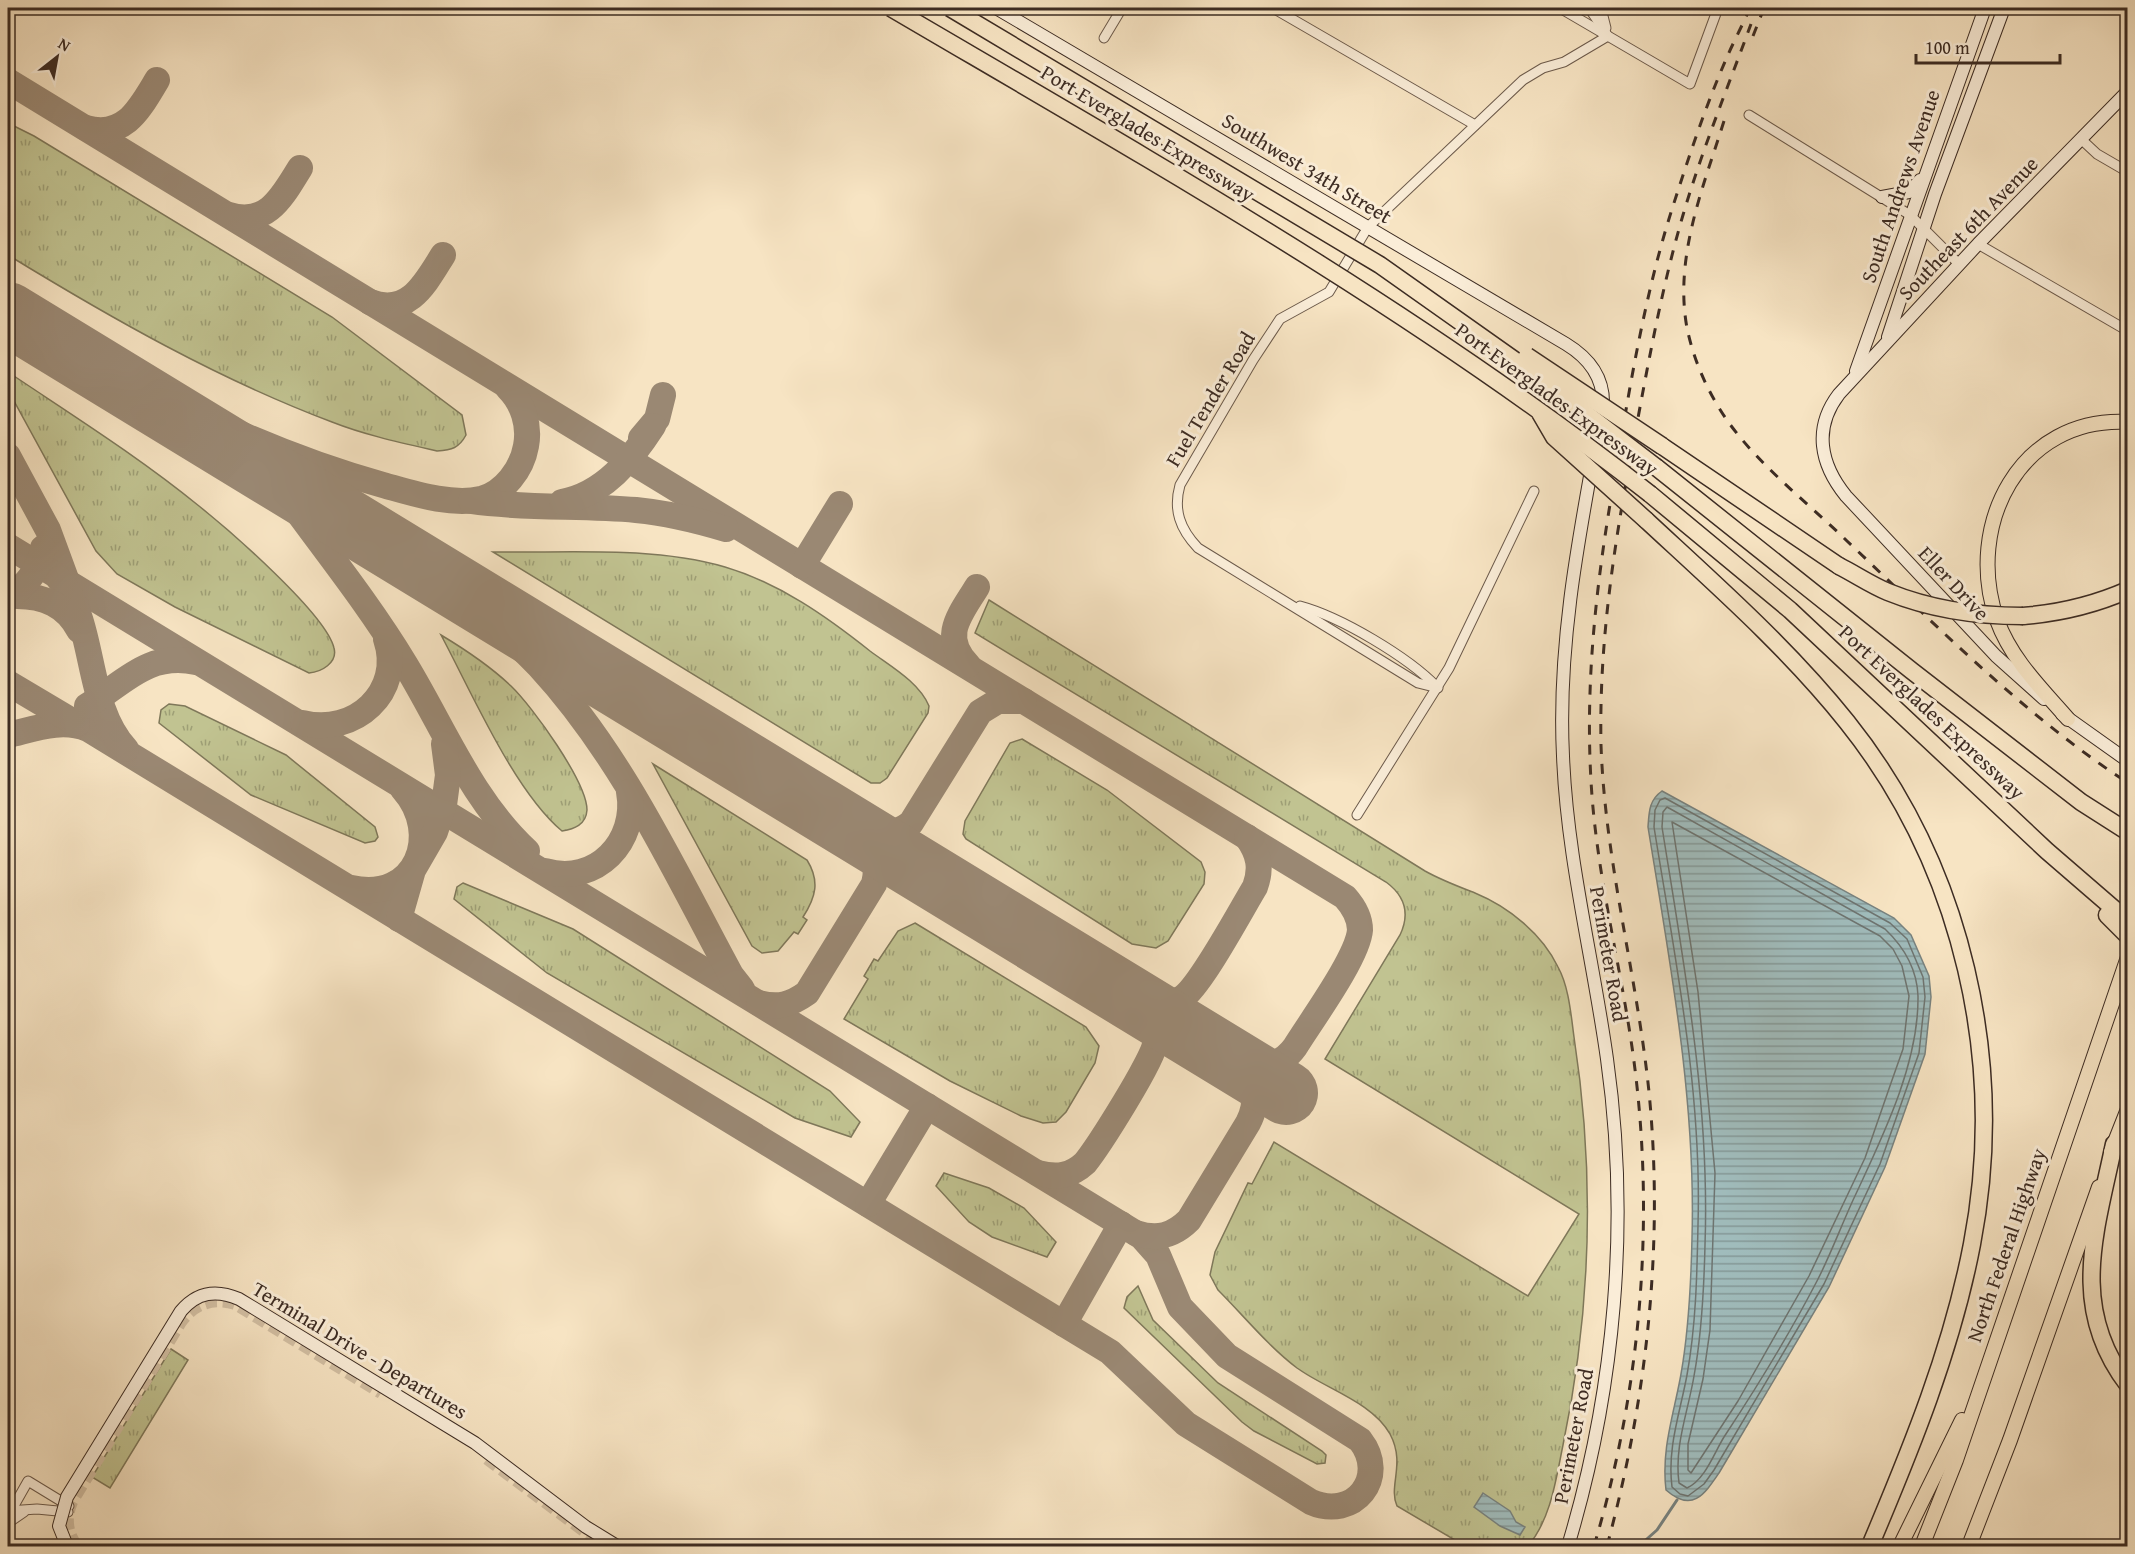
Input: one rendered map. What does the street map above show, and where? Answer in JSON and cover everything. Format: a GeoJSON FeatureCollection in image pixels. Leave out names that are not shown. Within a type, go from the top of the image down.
{"type":"FeatureCollection","features":[{"type":"Feature","properties":{"kind":"highway","name":"Port Everglades Expressway"},"geometry":{"type":"LineString","coordinates":[[891,8],[1267,230],[1536,407],[1650,494],[1824,640],[2047,850],[2127,921]]}},
{"type":"Feature","properties":{"kind":"highway","name":"Port Everglades Expressway"},"geometry":{"type":"LineString","coordinates":[[950,8],[1293,212],[1423,294],[1656,467],[2081,802],[2127,832]]}},
{"type":"Feature","properties":{"kind":"highway"},"geometry":{"type":"LineString","coordinates":[[1423,294],[1538,363],[1839,566],[1889,592],[1944,608],[2000,616],[2024,616],[2052,614],[2090,605],[2127,590]]}},
{"type":"Feature","properties":{"kind":"highway"},"geometry":{"type":"LineString","coordinates":[[1536,407],[1554,437],[1646,519],[1798,668],[1858,738],[1889,783],[1925,849],[1952,917],[1977,1023],[1984,1097],[1982,1170],[1978,1207],[1955,1317],[1920,1424],[1870,1546]]}},
{"type":"Feature","properties":{"kind":"highway"},"geometry":{"type":"LineString","coordinates":[[2081,802],[2127,841]]}},
{"type":"Feature","properties":{"kind":"highway"},"geometry":{"type":"LineString","coordinates":[[2047,850],[2127,936]]}},
{"type":"Feature","properties":{"kind":"highway"},"geometry":{"type":"LineString","coordinates":[[2114,1144],[2096,1235],[2090,1289],[2097,1329],[2117,1371],[2127,1385]]}},
{"type":"Feature","properties":{"kind":"highway"},"geometry":{"type":"LineString","coordinates":[[1860,1546],[1894,1489]]}},
{"type":"Feature","properties":{"kind":"main road"},"geometry":{"type":"LineString","coordinates":[[2068,719],[2021,664],[1997,619],[1988,576],[1992,527],[2008,485],[2020,467],[2044,444],[2082,425],[2127,422]]}},
{"type":"Feature","properties":{"kind":"main road"},"geometry":{"type":"LineString","coordinates":[[2121,975],[2127,949]]}},
{"type":"Feature","properties":{"kind":"main road","name":"North Federal Highway"},"geometry":{"type":"LineString","coordinates":[[1922,1546],[1956,1460],[2127,957]]}},
{"type":"Feature","properties":{"kind":"main road"},"geometry":{"type":"LineString","coordinates":[[1969,1546],[2010,1440],[2127,1109]]}},
{"type":"Feature","properties":{"kind":"main road"},"geometry":{"type":"LineString","coordinates":[[1900,1546],[1979,1389]]}},
{"type":"Feature","properties":{"kind":"street","name":"Southwest 34th Street"},"geometry":{"type":"LineString","coordinates":[[996,8],[1575,349],[1594,369]]}},
{"type":"Feature","properties":{"kind":"street"},"geometry":{"type":"LineString","coordinates":[[1104,38],[1122,8]]}},
{"type":"Feature","properties":{"kind":"street"},"geometry":{"type":"LineString","coordinates":[[1273,8],[1475,125]]}},
{"type":"Feature","properties":{"kind":"street"},"geometry":{"type":"LineString","coordinates":[[1560,8],[1690,84],[1718,8]]}},
{"type":"Feature","properties":{"kind":"street"},"geometry":{"type":"LineString","coordinates":[[1589,8],[1608,36]]}},
{"type":"Feature","properties":{"kind":"street"},"geometry":{"type":"LineString","coordinates":[[1601,8],[1608,36]]}},
{"type":"Feature","properties":{"kind":"street","name":"South Andrews Avenue"},"geometry":{"type":"LineString","coordinates":[[1854,378],[1924,174],[1985,8]]}},
{"type":"Feature","properties":{"kind":"street","name":"South Andrews Avenue"},"geometry":{"type":"LineString","coordinates":[[1887,341],[2004,8]]}},
{"type":"Feature","properties":{"kind":"street","name":"Fuel Tender Road"},"geometry":{"type":"LineString","coordinates":[[1438,688],[1418,683],[1318,623],[1295,605],[1198,548],[1179,521],[1178,493],[1195,458],[1280,319],[1329,292],[1368,227],[1524,80],[1543,68],[1564,62],[1608,36]]}},
{"type":"Feature","properties":{"kind":"street","name":"Southeast 6th Avenue"},"geometry":{"type":"LineString","coordinates":[[1839,394],[1978,244],[2127,92]]}},
{"type":"Feature","properties":{"kind":"street"},"geometry":{"type":"LineString","coordinates":[[1749,115],[1910,215],[1959,264]]}},
{"type":"Feature","properties":{"kind":"street"},"geometry":{"type":"LineString","coordinates":[[2082,140],[2097,154],[2127,172]]}},
{"type":"Feature","properties":{"kind":"street"},"geometry":{"type":"LineString","coordinates":[[1882,197],[1909,192],[1924,174]]}},
{"type":"Feature","properties":{"kind":"street"},"geometry":{"type":"LineString","coordinates":[[1978,244],[2127,331]]}},
{"type":"Feature","properties":{"kind":"street","name":"Perimeter Road"},"geometry":{"type":"LineString","coordinates":[[1568,1546],[1590,1460],[1606,1373],[1614,1295],[1617,1228],[1615,1146],[1608,1062],[1569,837],[1562,721],[1575,566],[1603,405],[1601,383],[1594,369]]}},
{"type":"Feature","properties":{"kind":"street","name":"Eller Drive"},"geometry":{"type":"LineString","coordinates":[[1839,394],[1826,413],[1821,440],[1826,461],[1838,487],[1996,656],[2068,719],[2127,760]]}},
{"type":"Feature","properties":{"kind":"street"},"geometry":{"type":"LineString","coordinates":[[1357,815],[1438,688],[1534,491]]}},
{"type":"Feature","properties":{"kind":"street","name":"Terminal Drive - Departures"},"geometry":{"type":"LineString","coordinates":[[67,1546],[59,1526],[67,1497],[181,1311],[199,1296],[218,1292],[239,1299],[475,1443],[586,1527],[617,1546]]}},
{"type":"Feature","properties":{"kind":"street"},"geometry":{"type":"LineString","coordinates":[[28,1481],[69,1510],[29,1509],[9,1511],[28,1481]]}},
{"type":"Feature","properties":{"kind":"street"},"geometry":{"type":"LineString","coordinates":[[8,1523],[29,1509]]}},
{"type":"Feature","properties":{"kind":"green space"},"geometry":{"type":"Polygon","coordinates":[[[8,123],[34,136],[332,317],[462,415],[466,435],[461,443],[455,448],[437,451],[357,431],[290,405],[166,346],[8,255],[8,123]]]}},
{"type":"Feature","properties":{"kind":"green space"},"geometry":{"type":"Polygon","coordinates":[[[8,372],[153,470],[199,506],[275,573],[296,594],[327,633],[335,653],[328,666],[309,673],[175,607],[117,574],[96,551],[8,390],[8,372]]]}},
{"type":"Feature","properties":{"kind":"green space"},"geometry":{"type":"Polygon","coordinates":[[[493,552],[639,553],[697,560],[745,574],[801,602],[895,669],[924,697],[929,706],[928,713],[887,778],[880,783],[871,783],[493,552]]]}},
{"type":"Feature","properties":{"kind":"green space"},"geometry":{"type":"Polygon","coordinates":[[[989,600],[1425,871],[1500,906],[1534,933],[1551,955],[1562,975],[1567,992],[1581,1088],[1585,1139],[1587,1242],[1579,1344],[1563,1445],[1547,1511],[1542,1524],[1528,1546],[1465,1546],[1397,1506],[1394,1491],[1397,1455],[1390,1434],[1382,1423],[1372,1413],[1348,1397],[1309,1376],[1286,1359],[1218,1290],[1210,1275],[1215,1252],[1248,1183],[1252,1184],[1274,1142],[1528,1296],[1579,1214],[1325,1059],[1400,935],[1405,913],[1398,893],[1386,882],[975,633],[989,600]]]}},
{"type":"Feature","properties":{"kind":"green space"},"geometry":{"type":"Polygon","coordinates":[[[441,635],[478,659],[511,686],[544,727],[557,745],[585,797],[587,810],[582,823],[562,831],[527,791],[495,739],[441,635]]]}},
{"type":"Feature","properties":{"kind":"green space"},"geometry":{"type":"Polygon","coordinates":[[[169,704],[185,706],[286,755],[375,827],[378,837],[375,841],[365,843],[251,795],[159,723],[161,710],[169,704]]]}},
{"type":"Feature","properties":{"kind":"green space"},"geometry":{"type":"Polygon","coordinates":[[[1022,739],[1107,790],[1201,862],[1205,872],[1204,884],[1168,941],[1156,948],[1132,944],[966,839],[963,834],[965,821],[1010,743],[1022,739]]]}},
{"type":"Feature","properties":{"kind":"green space"},"geometry":{"type":"Polygon","coordinates":[[[653,764],[807,860],[814,875],[815,889],[811,903],[803,917],[807,920],[798,934],[794,932],[778,951],[762,953],[752,946],[653,764]]]}},
{"type":"Feature","properties":{"kind":"green space"},"geometry":{"type":"Polygon","coordinates":[[[463,883],[573,929],[830,1091],[860,1122],[851,1137],[795,1118],[547,973],[454,899],[457,887],[463,883]]]}},
{"type":"Feature","properties":{"kind":"green space"},"geometry":{"type":"Polygon","coordinates":[[[915,923],[1086,1027],[1099,1046],[1095,1063],[1066,1112],[1056,1122],[1043,1123],[1021,1116],[950,1081],[844,1019],[868,979],[864,976],[874,959],[878,961],[898,931],[915,923]]]}},
{"type":"Feature","properties":{"kind":"green space"},"geometry":{"type":"Polygon","coordinates":[[[944,1173],[989,1188],[1024,1208],[1056,1242],[1047,1257],[992,1237],[969,1222],[936,1186],[944,1173]]]}},
{"type":"Feature","properties":{"kind":"green space"},"geometry":{"type":"Polygon","coordinates":[[[1138,1286],[1153,1320],[1218,1383],[1322,1451],[1326,1455],[1325,1463],[1317,1464],[1254,1431],[1242,1422],[1124,1308],[1127,1297],[1138,1286]]]}},
{"type":"Feature","properties":{"kind":"green space"},"geometry":{"type":"Polygon","coordinates":[[[171,1349],[188,1360],[110,1488],[92,1477],[171,1349]]]}},
{"type":"Feature","properties":{"kind":"water"},"geometry":{"type":"Polygon","coordinates":[[[1662,791],[1894,918],[1911,935],[1929,976],[1931,997],[1925,1054],[1885,1167],[1829,1287],[1719,1473],[1702,1494],[1690,1501],[1675,1497],[1666,1490],[1665,1475],[1669,1432],[1684,1357],[1688,1323],[1692,1255],[1692,1186],[1686,1083],[1680,1032],[1648,827],[1652,802],[1662,791]]]}},
{"type":"Feature","properties":{"kind":"water"},"geometry":{"type":"Polygon","coordinates":[[[1483,1493],[1510,1511],[1516,1522],[1525,1527],[1520,1535],[1500,1526],[1474,1507],[1483,1493]]]}},
{"type":"Feature","properties":{"kind":"waterway"},"geometry":{"type":"LineString","coordinates":[[1639,1546],[1657,1530],[1677,1500]]}},
{"type":"Feature","properties":{"kind":"taxiway"},"geometry":{"type":"LineString","coordinates":[[86,128],[111,129],[130,119],[157,80]]}},
{"type":"Feature","properties":{"kind":"taxiway"},"geometry":{"type":"LineString","coordinates":[[8,81],[1345,897],[1357,916],[1360,930],[1351,956],[1322,1006],[1295,1047],[1283,1059],[1261,1066],[1236,1063]]}},
{"type":"Feature","properties":{"kind":"taxiway"},"geometry":{"type":"LineString","coordinates":[[229,215],[243,218],[264,213],[280,198],[300,168]]}},
{"type":"Feature","properties":{"kind":"taxiway"},"geometry":{"type":"LineString","coordinates":[[370,302],[395,305],[406,301],[423,286],[443,255]]}},
{"type":"Feature","properties":{"kind":"taxiway"},"geometry":{"type":"LineString","coordinates":[[46,337],[169,401],[252,439],[338,471],[406,492],[444,500],[469,501],[489,496],[511,479],[521,463],[527,438],[526,422],[518,400],[508,388]]}},
{"type":"Feature","properties":{"kind":"taxiway"},"geometry":{"type":"LineString","coordinates":[[641,438],[657,419],[663,395]]}},
{"type":"Feature","properties":{"kind":"taxiway"},"geometry":{"type":"LineString","coordinates":[[562,502],[591,492],[615,474],[653,426]]}},
{"type":"Feature","properties":{"kind":"taxiway"},"geometry":{"type":"LineString","coordinates":[[8,456],[48,530],[69,587]]}},
{"type":"Feature","properties":{"kind":"taxiway"},"geometry":{"type":"LineString","coordinates":[[269,473],[390,639],[474,786],[507,831],[527,851]]}},
{"type":"Feature","properties":{"kind":"taxiway"},"geometry":{"type":"LineString","coordinates":[[471,501],[636,510],[681,517],[726,529]]}},
{"type":"Feature","properties":{"kind":"taxiway"},"geometry":{"type":"LineString","coordinates":[[802,566],[840,504]]}},
{"type":"Feature","properties":{"kind":"taxiway"},"geometry":{"type":"LineString","coordinates":[[8,546],[1142,1237],[1158,1255],[1180,1307],[1227,1356],[1360,1440],[1368,1454],[1371,1468],[1369,1481],[1362,1492],[1341,1506],[1327,1506],[1311,1502],[1186,1424],[1110,1352],[88,729],[58,724],[8,735]]}},
{"type":"Feature","properties":{"kind":"taxiway"},"geometry":{"type":"LineString","coordinates":[[8,597],[31,577],[43,548]]}},
{"type":"Feature","properties":{"kind":"taxiway"},"geometry":{"type":"LineString","coordinates":[[409,559],[509,637],[539,666],[569,701],[621,775],[667,854],[731,975],[742,989]]}},
{"type":"Feature","properties":{"kind":"taxiway"},"geometry":{"type":"LineString","coordinates":[[59,579],[80,617],[103,710],[113,731],[126,749]]}},
{"type":"Feature","properties":{"kind":"taxiway"},"geometry":{"type":"LineString","coordinates":[[968,665],[955,645],[954,635],[959,616],[977,587]]}},
{"type":"Feature","properties":{"kind":"taxiway"},"geometry":{"type":"LineString","coordinates":[[17,596],[45,600],[61,608],[74,621],[79,630]]}},
{"type":"Feature","properties":{"kind":"taxiway"},"geometry":{"type":"LineString","coordinates":[[303,723],[322,725],[340,723],[370,706],[381,692],[388,676],[390,658],[386,639]]}},
{"type":"Feature","properties":{"kind":"taxiway"},"geometry":{"type":"LineString","coordinates":[[87,706],[150,665],[179,660],[196,662]]}},
{"type":"Feature","properties":{"kind":"taxiway"},"geometry":{"type":"LineString","coordinates":[[8,683],[77,724]]}},
{"type":"Feature","properties":{"kind":"taxiway"},"geometry":{"type":"LineString","coordinates":[[850,827],[881,834],[896,832],[911,823],[980,712],[998,701],[1024,701]]}},
{"type":"Feature","properties":{"kind":"taxiway"},"geometry":{"type":"LineString","coordinates":[[399,919],[413,870],[435,832],[444,805],[448,775],[444,744]]}},
{"type":"Feature","properties":{"kind":"taxiway"},"geometry":{"type":"LineString","coordinates":[[351,888],[374,890],[392,885],[407,875],[416,861],[421,844],[421,826],[415,807],[403,789]]}},
{"type":"Feature","properties":{"kind":"taxiway"},"geometry":{"type":"LineString","coordinates":[[545,871],[564,874],[581,872],[596,866],[610,855],[620,842],[627,827],[630,810],[629,792]]}},
{"type":"Feature","properties":{"kind":"taxiway"},"geometry":{"type":"LineString","coordinates":[[759,1003],[784,1004],[807,993],[874,884],[876,865],[871,850],[847,826]]}},
{"type":"Feature","properties":{"kind":"taxiway"},"geometry":{"type":"LineString","coordinates":[[1137,1003],[1160,1005],[1177,1001],[1190,991],[1209,964],[1255,887],[1259,867],[1254,849],[1247,837]]}},
{"type":"Feature","properties":{"kind":"taxiway"},"geometry":{"type":"LineString","coordinates":[[1038,1173],[1063,1175],[1085,1163],[1136,1084],[1155,1043],[1151,1021],[1137,1003]]}},
{"type":"Feature","properties":{"kind":"taxiway"},"geometry":{"type":"LineString","coordinates":[[1136,1233],[1151,1236],[1164,1235],[1177,1230],[1189,1220],[1248,1123],[1254,1106],[1253,1091],[1247,1076],[1236,1063]]}},
{"type":"Feature","properties":{"kind":"taxiway"},"geometry":{"type":"LineString","coordinates":[[868,1204],[927,1106]]}},
{"type":"Feature","properties":{"kind":"taxiway"},"geometry":{"type":"LineString","coordinates":[[1064,1324],[1121,1224]]}},
{"type":"Feature","properties":{"kind":"runway"},"geometry":{"type":"LineString","coordinates":[[8,314],[1286,1093]]}},
{"type":"Feature","properties":{"kind":"tunnel"},"geometry":{"type":"LineString","coordinates":[[77,1546],[68,1525],[68,1514],[72,1502],[181,1322],[198,1307],[219,1301],[235,1304],[381,1393]]}},
{"type":"Feature","properties":{"kind":"tunnel"},"geometry":{"type":"LineString","coordinates":[[487,1459],[604,1546]]}},
{"type":"Feature","properties":{"kind":"railway"},"geometry":{"type":"LineString","coordinates":[[1594,1546],[1624,1424],[1640,1298],[1643,1235],[1643,1172],[1632,1047],[1603,881],[1591,781],[1590,704],[1594,628],[1603,551],[1621,441],[1639,339],[1654,272],[1673,206],[1705,112],[1750,8]]}},
{"type":"Feature","properties":{"kind":"railway"},"geometry":{"type":"LineString","coordinates":[[1753,36],[1764,8]]}},
{"type":"Feature","properties":{"kind":"railway"},"geometry":{"type":"LineString","coordinates":[[1607,1546],[1633,1434],[1642,1378],[1649,1321],[1654,1207],[1653,1149],[1644,1048],[1608,832],[1604,789],[1601,745],[1604,639],[1623,501],[1667,277],[1698,167],[1751,24]]}},
{"type":"Feature","properties":{"kind":"railway"},"geometry":{"type":"LineString","coordinates":[[1724,121],[1693,223],[1684,275],[1687,328],[1703,378],[1722,412],[1755,455],[1770,470],[1948,637],[2017,699],[2090,757],[2128,783]]}}]}
